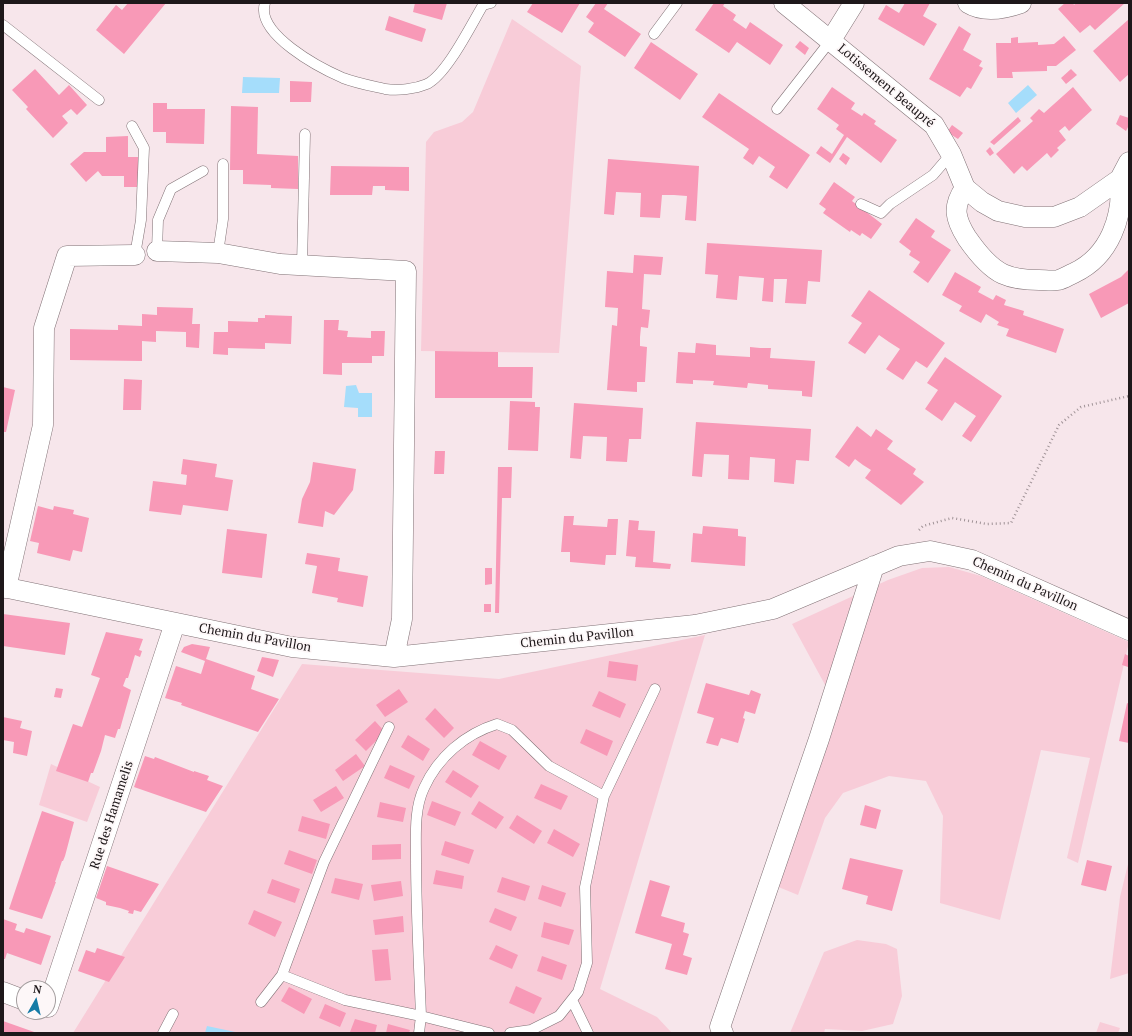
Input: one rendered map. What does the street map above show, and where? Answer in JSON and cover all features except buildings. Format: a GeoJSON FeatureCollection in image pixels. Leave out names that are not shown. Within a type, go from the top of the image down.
{"type":"FeatureCollection","features":[{"type":"Feature","properties":{"kind":"street","name":"Lotissement Beaupré"},"geometry":{"type":"LineString","coordinates":[[784,3],[934,125],[951,154],[965,188],[982,202],[998,211],[1025,217],[1054,217],[1080,207],[1124,170]]}},
{"type":"Feature","properties":{"kind":"street"},"geometry":{"type":"LineString","coordinates":[[831,40],[854,3]]}},
{"type":"Feature","properties":{"kind":"street"},"geometry":{"type":"LineString","coordinates":[[968,3],[978,9],[1006,8],[1021,3]]}},
{"type":"Feature","properties":{"kind":"street","name":"Lotissement Beaupré"},"geometry":{"type":"LineString","coordinates":[[965,188],[957,200],[958,223],[972,246],[989,264],[1004,274],[1028,280],[1059,280],[1082,269],[1102,253],[1117,223],[1122,196],[1124,170]]}},
{"type":"Feature","properties":{"kind":"street"},"geometry":{"type":"LineString","coordinates":[[157,251],[218,253],[280,264],[406,271],[402,619],[394,657]]}},
{"type":"Feature","properties":{"kind":"street"},"geometry":{"type":"LineString","coordinates":[[4,588],[43,425],[44,328],[67,256],[135,255]]}},
{"type":"Feature","properties":{"kind":"street","name":"Chemin du Pavillon"},"geometry":{"type":"LineString","coordinates":[[4,588],[292,647],[394,657],[695,625],[773,608],[899,556],[930,551],[972,560],[1129,630]]}},
{"type":"Feature","properties":{"kind":"street"},"geometry":{"type":"LineString","coordinates":[[722,1033],[720,1027],[819,739],[874,566]]}},
{"type":"Feature","properties":{"kind":"street","name":"Rue des Hamamelis"},"geometry":{"type":"LineString","coordinates":[[56,983],[175,623]]}},
{"type":"Feature","properties":{"kind":"street"},"geometry":{"type":"LineString","coordinates":[[3,992],[16,997]]}},
{"type":"Feature","properties":{"kind":"lane"},"geometry":{"type":"LineString","coordinates":[[265,3],[264,8],[268,26],[284,42],[311,60],[344,78],[386,89],[408,89],[427,84],[444,69],[483,5],[491,3]]}},
{"type":"Feature","properties":{"kind":"lane"},"geometry":{"type":"LineString","coordinates":[[654,34],[677,3]]}},
{"type":"Feature","properties":{"kind":"lane"},"geometry":{"type":"LineString","coordinates":[[3,25],[99,100]]}},
{"type":"Feature","properties":{"kind":"lane"},"geometry":{"type":"LineString","coordinates":[[777,109],[831,40]]}},
{"type":"Feature","properties":{"kind":"lane"},"geometry":{"type":"LineString","coordinates":[[132,126],[144,148],[141,220],[135,255]]}},
{"type":"Feature","properties":{"kind":"lane"},"geometry":{"type":"LineString","coordinates":[[302,265],[305,134]]}},
{"type":"Feature","properties":{"kind":"lane"},"geometry":{"type":"LineString","coordinates":[[861,204],[881,213],[890,204],[934,175],[951,154]]}},
{"type":"Feature","properties":{"kind":"lane"},"geometry":{"type":"LineString","coordinates":[[218,253],[223,219],[223,164]]}},
{"type":"Feature","properties":{"kind":"lane"},"geometry":{"type":"LineString","coordinates":[[157,251],[158,220],[171,189],[203,171]]}},
{"type":"Feature","properties":{"kind":"lane"},"geometry":{"type":"LineString","coordinates":[[510,1033],[531,1030],[559,1016],[578,992],[587,963],[585,887],[604,796],[655,689]]}},
{"type":"Feature","properties":{"kind":"lane"},"geometry":{"type":"LineString","coordinates":[[419,1033],[421,1016],[416,894],[417,818],[423,789],[435,767],[458,744],[480,729],[497,724],[512,730],[549,766],[604,796]]}},
{"type":"Feature","properties":{"kind":"lane"},"geometry":{"type":"LineString","coordinates":[[260,1002],[282,975],[324,862],[389,727]]}},
{"type":"Feature","properties":{"kind":"lane"},"geometry":{"type":"LineString","coordinates":[[282,975],[345,1000],[421,1016],[488,1033]]}},
{"type":"Feature","properties":{"kind":"lane"},"geometry":{"type":"LineString","coordinates":[[572,1000],[588,1033]]}},
{"type":"Feature","properties":{"kind":"lane"},"geometry":{"type":"LineString","coordinates":[[163,1033],[173,1014]]}},
{"type":"Feature","properties":{"kind":"path"},"geometry":{"type":"LineString","coordinates":[[899,556],[923,526],[952,518],[987,524],[1011,523],[1059,425],[1081,407],[1129,396]]}},
{"type":"Feature","properties":{"kind":"shaded area"},"geometry":{"type":"Polygon","coordinates":[[[512,19],[581,66],[559,353],[421,351],[426,142],[434,132],[462,122],[473,112],[512,19]]]}},
{"type":"Feature","properties":{"kind":"shaded area"},"geometry":{"type":"Polygon","coordinates":[[[949,567],[981,576],[1129,642],[1078,863],[1067,858],[1090,758],[1041,750],[1000,920],[940,903],[943,816],[926,781],[889,776],[843,793],[825,818],[798,895],[776,886],[836,705],[792,624],[888,580],[922,568],[949,567]]]}},
{"type":"Feature","properties":{"kind":"shaded area"},"geometry":{"type":"Polygon","coordinates":[[[705,635],[600,989],[657,1017],[672,1033],[73,1033],[302,664],[499,679],[705,635]]]}},
{"type":"Feature","properties":{"kind":"shaded area"},"geometry":{"type":"Polygon","coordinates":[[[51,764],[100,787],[87,822],[39,805],[51,764]]]}},
{"type":"Feature","properties":{"kind":"shaded area"},"geometry":{"type":"Polygon","coordinates":[[[1129,860],[1129,973],[1110,979],[1120,897],[1129,860]]]}},
{"type":"Feature","properties":{"kind":"shaded area"},"geometry":{"type":"Polygon","coordinates":[[[857,940],[886,944],[897,949],[902,996],[893,1024],[862,1031],[825,1029],[824,1033],[790,1033],[824,952],[857,940]]]}},
{"type":"Feature","properties":{"kind":"shaded area"},"geometry":{"type":"Polygon","coordinates":[[[1100,1022],[1120,1028],[1118,1033],[1096,1033],[1100,1022]]]}},
{"type":"Feature","properties":{"kind":"water"},"geometry":{"type":"Polygon","coordinates":[[[243,77],[280,78],[279,93],[242,93],[243,77]]]}},
{"type":"Feature","properties":{"kind":"water"},"geometry":{"type":"Polygon","coordinates":[[[1028,85],[1037,95],[1016,113],[1008,103],[1028,85]]]}},
{"type":"Feature","properties":{"kind":"water"},"geometry":{"type":"Polygon","coordinates":[[[356,385],[359,393],[372,393],[372,417],[358,417],[358,408],[344,407],[346,386],[356,385]]]}},
{"type":"Feature","properties":{"kind":"water"},"geometry":{"type":"Polygon","coordinates":[[[207,1026],[240,1033],[205,1033],[207,1026]]]}}]}
